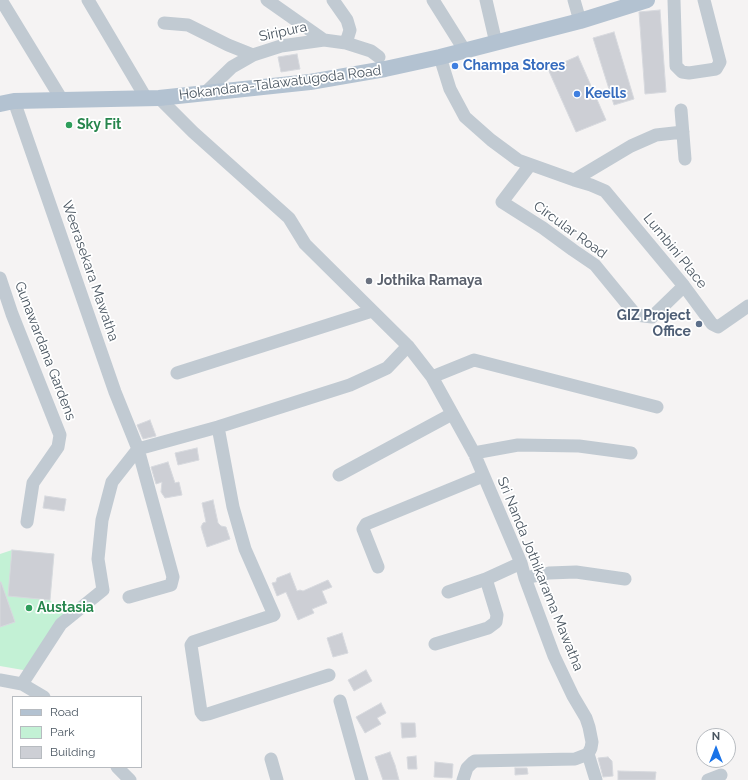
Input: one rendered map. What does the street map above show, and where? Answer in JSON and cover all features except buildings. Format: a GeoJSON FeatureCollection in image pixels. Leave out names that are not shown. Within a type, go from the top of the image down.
{"type":"FeatureCollection","features":[{"type":"Feature","properties":{"kind":"main road","name":"Hokandara-Talawatugoda Road"},"geometry":{"type":"LineString","coordinates":[[7,103],[153,98],[310,82],[393,68],[465,51],[580,21],[647,0]]}},
{"type":"Feature","properties":{"kind":"street"},"geometry":{"type":"LineString","coordinates":[[1,0],[62,100]]}},
{"type":"Feature","properties":{"kind":"street","name":"Sri Nanda Jothikarama Mawatha"},"geometry":{"type":"LineString","coordinates":[[88,0],[153,98],[289,218],[305,244],[408,346],[432,377],[474,453],[521,563],[525,578],[554,656],[589,727],[592,742],[588,754]]}},
{"type":"Feature","properties":{"kind":"street"},"geometry":{"type":"LineString","coordinates":[[266,0],[324,40]]}},
{"type":"Feature","properties":{"kind":"street"},"geometry":{"type":"LineString","coordinates":[[333,0],[347,20],[350,30],[346,43]]}},
{"type":"Feature","properties":{"kind":"street"},"geometry":{"type":"LineString","coordinates":[[433,0],[465,51]]}},
{"type":"Feature","properties":{"kind":"street"},"geometry":{"type":"LineString","coordinates":[[486,0],[496,43]]}},
{"type":"Feature","properties":{"kind":"street"},"geometry":{"type":"LineString","coordinates":[[574,0],[580,21]]}},
{"type":"Feature","properties":{"kind":"street"},"geometry":{"type":"LineString","coordinates":[[674,0],[676,66],[682,72],[689,73],[716,69],[720,62],[704,0]]}},
{"type":"Feature","properties":{"kind":"street"},"geometry":{"type":"LineString","coordinates":[[164,23],[188,25],[228,45],[253,55]]}},
{"type":"Feature","properties":{"kind":"street","name":"Siripura"},"geometry":{"type":"LineString","coordinates":[[204,94],[232,67],[253,55],[281,46],[324,40],[346,43],[371,51],[379,57]]}},
{"type":"Feature","properties":{"kind":"street"},"geometry":{"type":"LineString","coordinates":[[228,45],[231,53],[232,67]]}},
{"type":"Feature","properties":{"kind":"street","name":"Lumbini Place"},"geometry":{"type":"LineString","coordinates":[[440,57],[450,89],[465,117],[491,140],[518,160],[605,191],[684,286],[712,324],[718,327],[748,306]]}},
{"type":"Feature","properties":{"kind":"street","name":"Weerasekara Mawatha"},"geometry":{"type":"LineString","coordinates":[[7,103],[138,450],[174,577],[171,585],[129,597]]}},
{"type":"Feature","properties":{"kind":"street"},"geometry":{"type":"LineString","coordinates":[[681,110],[685,159]]}},
{"type":"Feature","properties":{"kind":"street"},"geometry":{"type":"LineString","coordinates":[[574,180],[630,146],[656,135],[683,132]]}},
{"type":"Feature","properties":{"kind":"street","name":"Circular Road"},"geometry":{"type":"LineString","coordinates":[[530,165],[502,202],[543,228],[572,250],[596,265],[636,314],[652,317],[684,286]]}},
{"type":"Feature","properties":{"kind":"street","name":"Gunawardana Gardens"},"geometry":{"type":"LineString","coordinates":[[0,278],[12,314],[60,435],[58,447],[33,483],[27,522]]}},
{"type":"Feature","properties":{"kind":"street"},"geometry":{"type":"LineString","coordinates":[[177,373],[372,311]]}},
{"type":"Feature","properties":{"kind":"street"},"geometry":{"type":"LineString","coordinates":[[22,684],[61,624],[104,590],[98,559],[102,520],[112,482],[138,450],[218,427],[350,385],[388,368],[408,346]]}},
{"type":"Feature","properties":{"kind":"street"},"geometry":{"type":"LineString","coordinates":[[432,377],[474,360],[657,407]]}},
{"type":"Feature","properties":{"kind":"street"},"geometry":{"type":"LineString","coordinates":[[339,475],[452,414]]}},
{"type":"Feature","properties":{"kind":"street"},"geometry":{"type":"LineString","coordinates":[[218,427],[233,507],[245,550],[274,615],[193,642],[191,646],[201,712],[203,714],[208,714],[329,675]]}},
{"type":"Feature","properties":{"kind":"street"},"geometry":{"type":"LineString","coordinates":[[474,453],[518,445],[579,446],[631,453]]}},
{"type":"Feature","properties":{"kind":"street"},"geometry":{"type":"LineString","coordinates":[[378,567],[363,529],[366,524],[483,476]]}},
{"type":"Feature","properties":{"kind":"street"},"geometry":{"type":"LineString","coordinates":[[448,592],[486,579],[521,563]]}},
{"type":"Feature","properties":{"kind":"street"},"geometry":{"type":"LineString","coordinates":[[525,578],[549,573],[576,572],[625,579]]}},
{"type":"Feature","properties":{"kind":"street"},"geometry":{"type":"LineString","coordinates":[[435,644],[488,628],[496,622],[497,615],[486,579]]}},
{"type":"Feature","properties":{"kind":"street"},"geometry":{"type":"LineString","coordinates":[[0,680],[22,684],[42,696]]}},
{"type":"Feature","properties":{"kind":"street"},"geometry":{"type":"LineString","coordinates":[[340,700],[362,780]]}},
{"type":"Feature","properties":{"kind":"street"},"geometry":{"type":"LineString","coordinates":[[463,780],[467,768],[475,761],[575,759],[588,754],[596,780]]}},
{"type":"Feature","properties":{"kind":"street"},"geometry":{"type":"LineString","coordinates":[[271,759],[276,780]]}},
{"type":"Feature","properties":{"kind":"street"},"geometry":{"type":"LineString","coordinates":[[118,768],[130,780]]}},
{"type":"Feature","properties":{"kind":"street"},"geometry":{"type":"LineString","coordinates":[[708,780],[721,775]]}},
{"type":"Feature","properties":{"kind":"green space","name":"Austasia"},"geometry":{"type":"Polygon","coordinates":[[[12,550],[54,554],[50,600],[65,616],[29,671],[0,666],[0,554],[12,550]]]}},
{"type":"Feature","properties":{"kind":"place","name":"Champa Stores"},"geometry":{"type":"Point","coordinates":[455,66]}},
{"type":"Feature","properties":{"kind":"place","name":"Keells"},"geometry":{"type":"Point","coordinates":[577,94]}},
{"type":"Feature","properties":{"kind":"place","name":"Sky Fit"},"geometry":{"type":"Point","coordinates":[69,125]}},
{"type":"Feature","properties":{"kind":"place","name":"Jothika Ramaya"},"geometry":{"type":"Point","coordinates":[369,281]}},
{"type":"Feature","properties":{"kind":"place","name":"GIZ Project Office"},"geometry":{"type":"Point","coordinates":[699,324]}},
{"type":"Feature","properties":{"kind":"place","name":"Austasia"},"geometry":{"type":"Point","coordinates":[29,608]}}]}
